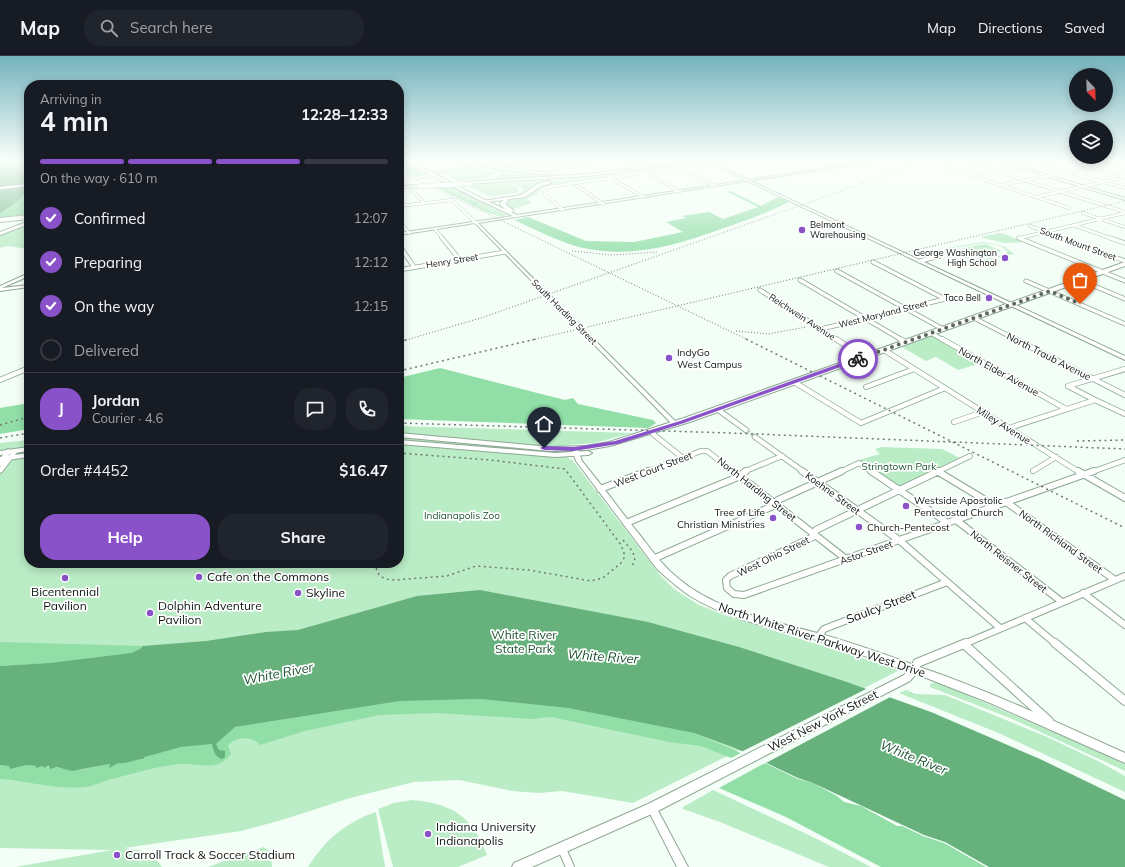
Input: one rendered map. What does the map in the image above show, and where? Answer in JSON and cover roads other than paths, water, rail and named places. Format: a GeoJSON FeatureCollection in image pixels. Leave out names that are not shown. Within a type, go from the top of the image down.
{"type":"FeatureCollection","features":[{"type":"Feature","properties":{"kind":"highway"},"geometry":{"type":"LineString","coordinates":[[489,201],[497,199]]}},
{"type":"Feature","properties":{"kind":"highway"},"geometry":{"type":"LineString","coordinates":[[489,201],[510,199]]}},
{"type":"Feature","properties":{"kind":"highway"},"geometry":{"type":"LineString","coordinates":[[510,199],[502,203],[511,211]]}},
{"type":"Feature","properties":{"kind":"highway"},"geometry":{"type":"LineString","coordinates":[[0,221],[24,219]]}},
{"type":"Feature","properties":{"kind":"main road"},"geometry":{"type":"LineString","coordinates":[[485,199],[489,201]]}},
{"type":"Feature","properties":{"kind":"main road"},"geometry":{"type":"LineString","coordinates":[[788,199],[1125,358]]}},
{"type":"Feature","properties":{"kind":"main road"},"geometry":{"type":"LineString","coordinates":[[0,234],[24,222]]}},
{"type":"Feature","properties":{"kind":"main road"},"geometry":{"type":"LineString","coordinates":[[404,435],[576,452],[610,444],[675,424],[1125,265]]}},
{"type":"Feature","properties":{"kind":"main road"},"geometry":{"type":"LineString","coordinates":[[404,442],[550,455],[608,449],[653,434],[675,424]]}},
{"type":"Feature","properties":{"kind":"main road"},"geometry":{"type":"LineString","coordinates":[[5,456],[24,450]]}},
{"type":"Feature","properties":{"kind":"main road","name":"North White River Parkway West Drive"},"geometry":{"type":"LineString","coordinates":[[576,452],[579,461],[653,559],[673,580],[706,602],[729,611],[818,637],[915,669],[1052,724],[1123,755]]}},
{"type":"Feature","properties":{"kind":"main road"},"geometry":{"type":"LineString","coordinates":[[5,456],[24,455]]}},
{"type":"Feature","properties":{"kind":"main road","name":"West New York Street"},"geometry":{"type":"LineString","coordinates":[[518,867],[667,801],[907,678],[915,669]]}},
{"type":"Feature","properties":{"kind":"street"},"geometry":{"type":"LineString","coordinates":[[420,199],[424,203]]}},
{"type":"Feature","properties":{"kind":"street"},"geometry":{"type":"LineString","coordinates":[[550,199],[563,210]]}},
{"type":"Feature","properties":{"kind":"street"},"geometry":{"type":"LineString","coordinates":[[596,199],[603,204]]}},
{"type":"Feature","properties":{"kind":"street"},"geometry":{"type":"LineString","coordinates":[[404,234],[637,199]]}},
{"type":"Feature","properties":{"kind":"street"},"geometry":{"type":"LineString","coordinates":[[1041,199],[1068,208]]}},
{"type":"Feature","properties":{"kind":"street"},"geometry":{"type":"LineString","coordinates":[[1083,199],[1125,213]]}},
{"type":"Feature","properties":{"kind":"street","name":"South Harding Street"},"geometry":{"type":"LineString","coordinates":[[424,203],[452,200],[675,424]]}},
{"type":"Feature","properties":{"kind":"street"},"geometry":{"type":"LineString","coordinates":[[489,201],[511,211],[518,216]]}},
{"type":"Feature","properties":{"kind":"street"},"geometry":{"type":"LineString","coordinates":[[489,201],[518,216]]}},
{"type":"Feature","properties":{"kind":"street"},"geometry":{"type":"LineString","coordinates":[[404,205],[424,203]]}},
{"type":"Feature","properties":{"kind":"street"},"geometry":{"type":"LineString","coordinates":[[1083,213],[1125,227]]}},
{"type":"Feature","properties":{"kind":"street"},"geometry":{"type":"LineString","coordinates":[[1125,213],[1019,238],[1125,281]]}},
{"type":"Feature","properties":{"kind":"street"},"geometry":{"type":"LineString","coordinates":[[1073,225],[1125,243]]}},
{"type":"Feature","properties":{"kind":"street"},"geometry":{"type":"LineString","coordinates":[[404,226],[409,233]]}},
{"type":"Feature","properties":{"kind":"street","name":"South Mount Street"},"geometry":{"type":"LineString","coordinates":[[1030,226],[1125,261]]}},
{"type":"Feature","properties":{"kind":"street"},"geometry":{"type":"LineString","coordinates":[[434,229],[460,260]]}},
{"type":"Feature","properties":{"kind":"street"},"geometry":{"type":"LineString","coordinates":[[404,252],[414,267]]}},
{"type":"Feature","properties":{"kind":"street","name":"Henry Street"},"geometry":{"type":"LineString","coordinates":[[404,269],[505,252]]}},
{"type":"Feature","properties":{"kind":"street"},"geometry":{"type":"LineString","coordinates":[[920,261],[940,256]]}},
{"type":"Feature","properties":{"kind":"street","name":"West Maryland Street"},"geometry":{"type":"LineString","coordinates":[[821,329],[945,299],[872,262]]}},
{"type":"Feature","properties":{"kind":"street"},"geometry":{"type":"LineString","coordinates":[[837,271],[943,329]]}},
{"type":"Feature","properties":{"kind":"street"},"geometry":{"type":"LineString","coordinates":[[0,289],[24,277]]}},
{"type":"Feature","properties":{"kind":"street"},"geometry":{"type":"LineString","coordinates":[[800,280],[905,342]]}},
{"type":"Feature","properties":{"kind":"street"},"geometry":{"type":"LineString","coordinates":[[1080,280],[1125,299]]}},
{"type":"Feature","properties":{"kind":"street"},"geometry":{"type":"LineString","coordinates":[[1026,281],[1125,324]]}},
{"type":"Feature","properties":{"kind":"street"},"geometry":{"type":"LineString","coordinates":[[0,289],[24,287]]}},
{"type":"Feature","properties":{"kind":"street","name":"Reichwein Avenue"},"geometry":{"type":"LineString","coordinates":[[760,290],[864,357]]}},
{"type":"Feature","properties":{"kind":"street","name":"North Traub Avenue"},"geometry":{"type":"LineString","coordinates":[[974,318],[1125,395]]}},
{"type":"Feature","properties":{"kind":"street","name":"North Elder Avenue"},"geometry":{"type":"LineString","coordinates":[[931,333],[1066,409]]}},
{"type":"Feature","properties":{"kind":"street","name":"Miley Avenue"},"geometry":{"type":"LineString","coordinates":[[884,350],[1125,498]]}},
{"type":"Feature","properties":{"kind":"street"},"geometry":{"type":"LineString","coordinates":[[866,387],[914,369]]}},
{"type":"Feature","properties":{"kind":"street"},"geometry":{"type":"LineString","coordinates":[[1125,369],[1068,386],[1125,414]]}},
{"type":"Feature","properties":{"kind":"street"},"geometry":{"type":"LineString","coordinates":[[0,380],[24,370]]}},
{"type":"Feature","properties":{"kind":"street"},"geometry":{"type":"LineString","coordinates":[[794,382],[861,423],[945,388]]}},
{"type":"Feature","properties":{"kind":"street"},"geometry":{"type":"LineString","coordinates":[[1009,428],[1095,400]]}},
{"type":"Feature","properties":{"kind":"street"},"geometry":{"type":"LineString","coordinates":[[717,409],[746,430]]}},
{"type":"Feature","properties":{"kind":"street"},"geometry":{"type":"LineString","coordinates":[[954,422],[983,412]]}},
{"type":"Feature","properties":{"kind":"street"},"geometry":{"type":"LineString","coordinates":[[653,434],[683,458]]}},
{"type":"Feature","properties":{"kind":"street","name":"Koehne Street"},"geometry":{"type":"LineString","coordinates":[[755,437],[899,540],[1000,628]]}},
{"type":"Feature","properties":{"kind":"street","name":"West Court Street"},"geometry":{"type":"LineString","coordinates":[[600,489],[705,450]]}},
{"type":"Feature","properties":{"kind":"street","name":"North Harding Street"},"geometry":{"type":"LineString","coordinates":[[705,450],[711,452],[846,559]]}},
{"type":"Feature","properties":{"kind":"street"},"geometry":{"type":"LineString","coordinates":[[0,471],[5,456]]}},
{"type":"Feature","properties":{"kind":"street"},"geometry":{"type":"LineString","coordinates":[[626,523],[782,456]]}},
{"type":"Feature","properties":{"kind":"street","name":"West Ohio Street"},"geometry":{"type":"LineString","coordinates":[[742,595],[734,594],[728,590],[725,584],[727,578],[813,537],[816,530],[970,456]]}},
{"type":"Feature","properties":{"kind":"street"},"geometry":{"type":"LineString","coordinates":[[1033,471],[1056,457]]}},
{"type":"Feature","properties":{"kind":"street","name":"Astor Street"},"geometry":{"type":"LineString","coordinates":[[742,595],[1125,460]]}},
{"type":"Feature","properties":{"kind":"street"},"geometry":{"type":"LineString","coordinates":[[653,559],[773,506],[778,500],[859,463],[948,523]]}},
{"type":"Feature","properties":{"kind":"street"},"geometry":{"type":"LineString","coordinates":[[938,471],[995,506]]}},
{"type":"Feature","properties":{"kind":"street","name":"North Richland Street"},"geometry":{"type":"LineString","coordinates":[[1006,502],[1115,580]]}},
{"type":"Feature","properties":{"kind":"street","name":"North Reisner Street"},"geometry":{"type":"LineString","coordinates":[[956,520],[1062,602]]}},
{"type":"Feature","properties":{"kind":"street","name":"West New York Street"},"geometry":{"type":"LineString","coordinates":[[915,669],[917,663],[1125,576]]}},
{"type":"Feature","properties":{"kind":"street","name":"Saulcy Street"},"geometry":{"type":"LineString","coordinates":[[818,637],[824,629],[947,582]]}},
{"type":"Feature","properties":{"kind":"street"},"geometry":{"type":"LineString","coordinates":[[1083,593],[1125,625]]}},
{"type":"Feature","properties":{"kind":"street"},"geometry":{"type":"LineString","coordinates":[[1025,618],[1125,701]]}},
{"type":"Feature","properties":{"kind":"street"},"geometry":{"type":"LineString","coordinates":[[964,644],[1052,724]]}},
{"type":"Feature","properties":{"kind":"street"},"geometry":{"type":"LineString","coordinates":[[652,808],[683,867]]}},
{"type":"Feature","properties":{"kind":"street"},"geometry":{"type":"LineString","coordinates":[[562,848],[570,867]]}},
{"type":"Feature","properties":{"kind":"water"},"geometry":{"type":"Polygon","coordinates":[[[0,199],[20,199],[13,204],[0,214],[0,199]]]}},
{"type":"Feature","properties":{"kind":"water","name":"White River"},"geometry":{"type":"Polygon","coordinates":[[[480,590],[648,622],[739,647],[844,681],[931,712],[1040,759],[1125,800],[1125,867],[989,867],[945,842],[924,835],[735,748],[694,733],[568,708],[480,699],[400,701],[235,727],[216,744],[219,750],[225,751],[225,757],[222,759],[216,755],[212,744],[181,747],[145,757],[143,759],[118,763],[109,768],[110,764],[72,771],[57,767],[50,769],[49,766],[45,768],[42,766],[36,768],[36,766],[26,765],[10,769],[9,766],[0,765],[0,666],[49,663],[131,653],[143,646],[206,641],[266,632],[298,630],[417,596],[480,590]]]}},
{"type":"Feature","properties":{"kind":"tunnel"},"geometry":{"type":"LineString","coordinates":[[746,430],[755,437]]}},
{"type":"Feature","properties":{"kind":"railway"},"geometry":{"type":"LineString","coordinates":[[457,199],[609,273]]}},
{"type":"Feature","properties":{"kind":"railway"},"geometry":{"type":"LineString","coordinates":[[609,273],[819,199]]}},
{"type":"Feature","properties":{"kind":"railway"},"geometry":{"type":"LineString","coordinates":[[678,306],[1125,201]]}},
{"type":"Feature","properties":{"kind":"railway"},"geometry":{"type":"LineString","coordinates":[[572,251],[612,255],[657,252]]}},
{"type":"Feature","properties":{"kind":"railway"},"geometry":{"type":"LineString","coordinates":[[406,340],[484,317],[609,273]]}},
{"type":"Feature","properties":{"kind":"railway"},"geometry":{"type":"LineString","coordinates":[[609,273],[678,306]]}},
{"type":"Feature","properties":{"kind":"railway"},"geometry":{"type":"LineString","coordinates":[[532,340],[678,306]]}},
{"type":"Feature","properties":{"kind":"railway"},"geometry":{"type":"LineString","coordinates":[[678,306],[748,340]]}},
{"type":"Feature","properties":{"kind":"railway"},"geometry":{"type":"LineString","coordinates":[[736,331],[768,334],[806,327]]}},
{"type":"Feature","properties":{"kind":"railway"},"geometry":{"type":"LineString","coordinates":[[404,340],[409,339]]}},
{"type":"Feature","properties":{"kind":"railway"},"geometry":{"type":"LineString","coordinates":[[404,370],[536,339]]}},
{"type":"Feature","properties":{"kind":"railway"},"geometry":{"type":"LineString","coordinates":[[746,339],[953,442]]}},
{"type":"Feature","properties":{"kind":"railway"},"geometry":{"type":"LineString","coordinates":[[0,425],[24,418]]}},
{"type":"Feature","properties":{"kind":"railway"},"geometry":{"type":"LineString","coordinates":[[404,423],[731,433],[953,442]]}},
{"type":"Feature","properties":{"kind":"railway"},"geometry":{"type":"LineString","coordinates":[[0,438],[24,434]]}},
{"type":"Feature","properties":{"kind":"railway"},"geometry":{"type":"LineString","coordinates":[[1077,441],[1125,440]]}},
{"type":"Feature","properties":{"kind":"railway"},"geometry":{"type":"LineString","coordinates":[[953,442],[1125,449]]}},
{"type":"Feature","properties":{"kind":"railway"},"geometry":{"type":"LineString","coordinates":[[953,442],[1125,528]]}},
{"type":"Feature","properties":{"kind":"railway"},"geometry":{"type":"LineString","coordinates":[[376,568],[379,575],[385,579],[395,580],[447,576],[476,566],[529,570],[591,581],[603,578],[622,562],[625,556],[621,545],[565,469],[490,460],[404,453]]}},
{"type":"Feature","properties":{"kind":"railway"},"geometry":{"type":"LineString","coordinates":[[623,540],[633,552],[635,561],[632,566]]}},
{"type":"Feature","properties":{"kind":"place","name":"Belmont Warehousing"},"geometry":{"type":"Point","coordinates":[802,230]}},
{"type":"Feature","properties":{"kind":"place","name":"George Washington High School"},"geometry":{"type":"Point","coordinates":[1005,258]}},
{"type":"Feature","properties":{"kind":"place","name":"Taco Bell"},"geometry":{"type":"Point","coordinates":[989,298]}},
{"type":"Feature","properties":{"kind":"place","name":"IndyGo West Campus"},"geometry":{"type":"Point","coordinates":[669,358]}},
{"type":"Feature","properties":{"kind":"place","name":"Westside Apostolic Pentecostal Church"},"geometry":{"type":"Point","coordinates":[906,506]}},
{"type":"Feature","properties":{"kind":"place","name":"Tree of Life Christian Ministries"},"geometry":{"type":"Point","coordinates":[773,518]}},
{"type":"Feature","properties":{"kind":"place","name":"Church-Pentecost"},"geometry":{"type":"Point","coordinates":[859,527]}},
{"type":"Feature","properties":{"kind":"place","name":"Cafe on the Commons"},"geometry":{"type":"Point","coordinates":[199,577]}},
{"type":"Feature","properties":{"kind":"place","name":"Bicentennial Pavilion"},"geometry":{"type":"Point","coordinates":[65,578]}},
{"type":"Feature","properties":{"kind":"place","name":"Skyline"},"geometry":{"type":"Point","coordinates":[298,593]}},
{"type":"Feature","properties":{"kind":"place","name":"Dolphin Adventure Pavilion"},"geometry":{"type":"Point","coordinates":[150,613]}},
{"type":"Feature","properties":{"kind":"place","name":"Indiana University Indianapolis"},"geometry":{"type":"Point","coordinates":[428,834]}},
{"type":"Feature","properties":{"kind":"place","name":"Carroll Track & Soccer Stadium"},"geometry":{"type":"Point","coordinates":[117,855]}},
{"type":"Feature","properties":{"kind":"park label","name":"Stringtown Park"},"geometry":{"type":"Point","coordinates":[899,466]}},
{"type":"Feature","properties":{"kind":"park label","name":"Indianapolis Zoo"},"geometry":{"type":"Point","coordinates":[462,515]}},
{"type":"Feature","properties":{"kind":"park label","name":"White River State Park"},"geometry":{"type":"Point","coordinates":[524,642]}}]}
